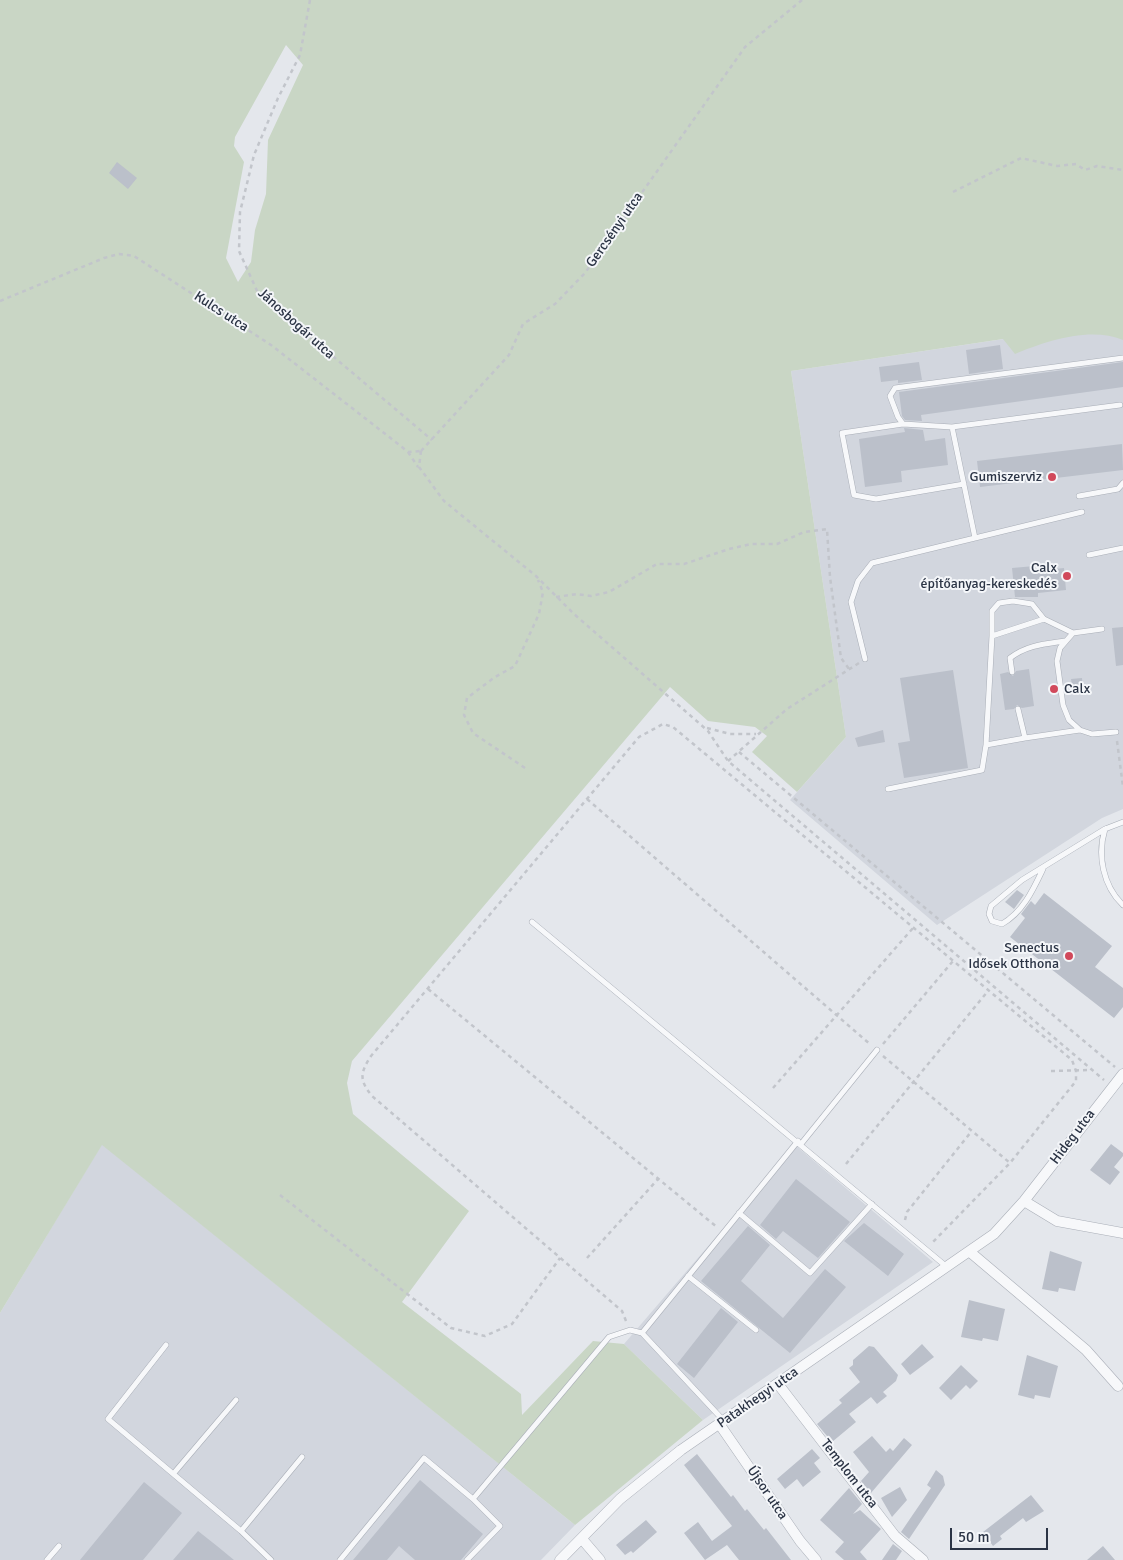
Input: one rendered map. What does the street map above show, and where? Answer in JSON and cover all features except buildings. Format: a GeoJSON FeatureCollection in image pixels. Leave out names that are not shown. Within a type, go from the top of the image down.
{"type":"FeatureCollection","features":[{"type":"Feature","properties":{"kind":"street","name":"Hideg utca"},"geometry":{"type":"LineString","coordinates":[[1024,1201],[1123,1073]]}},
{"type":"Feature","properties":{"kind":"street"},"geometry":{"type":"LineString","coordinates":[[1024,1201],[1057,1221],[1123,1233]]}},
{"type":"Feature","properties":{"kind":"street","name":"Patakhegyi utca"},"geometry":{"type":"LineString","coordinates":[[560,1560],[640,1482],[681,1450],[970,1252],[994,1234],[1024,1201]]}},
{"type":"Feature","properties":{"kind":"street"},"geometry":{"type":"LineString","coordinates":[[970,1252],[1086,1350],[1118,1386]]}},
{"type":"Feature","properties":{"kind":"street","name":"Templom utca"},"geometry":{"type":"LineString","coordinates":[[778,1384],[895,1536],[924,1560]]}},
{"type":"Feature","properties":{"kind":"street","name":"Újsor utca"},"geometry":{"type":"LineString","coordinates":[[722,1423],[800,1541],[816,1560]]}},
{"type":"Feature","properties":{"kind":"street"},"geometry":{"type":"LineString","coordinates":[[582,1539],[600,1560]]}},
{"type":"Feature","properties":{"kind":"lane"},"geometry":{"type":"LineString","coordinates":[[903,424],[898,417],[890,396],[895,388],[1123,358]]}},
{"type":"Feature","properties":{"kind":"lane"},"geometry":{"type":"LineString","coordinates":[[964,484],[876,499],[854,495],[842,433],[903,424],[952,427],[1122,407]]}},
{"type":"Feature","properties":{"kind":"lane"},"geometry":{"type":"LineString","coordinates":[[952,427],[975,538]]}},
{"type":"Feature","properties":{"kind":"lane"},"geometry":{"type":"LineString","coordinates":[[1080,496],[1118,489],[1123,483]]}},
{"type":"Feature","properties":{"kind":"lane"},"geometry":{"type":"LineString","coordinates":[[865,659],[851,602],[858,581],[872,564],[1082,512]]}},
{"type":"Feature","properties":{"kind":"lane"},"geometry":{"type":"LineString","coordinates":[[1089,555],[1123,548]]}},
{"type":"Feature","properties":{"kind":"lane"},"geometry":{"type":"LineString","coordinates":[[888,789],[982,770],[986,745],[992,611],[998,603],[1013,601],[1032,604],[1044,619],[1073,633],[1102,629]]}},
{"type":"Feature","properties":{"kind":"lane"},"geometry":{"type":"LineString","coordinates":[[992,636],[1044,619]]}},
{"type":"Feature","properties":{"kind":"lane"},"geometry":{"type":"LineString","coordinates":[[1073,633],[1060,648],[1058,661],[1063,705],[1069,720],[1080,730],[1092,734],[1116,732]]}},
{"type":"Feature","properties":{"kind":"lane"},"geometry":{"type":"LineString","coordinates":[[1012,672],[1010,658],[1019,651],[1031,646],[1066,641]]}},
{"type":"Feature","properties":{"kind":"lane"},"geometry":{"type":"LineString","coordinates":[[1018,709],[1025,738]]}},
{"type":"Feature","properties":{"kind":"lane"},"geometry":{"type":"LineString","coordinates":[[986,745],[1080,730]]}},
{"type":"Feature","properties":{"kind":"lane"},"geometry":{"type":"LineString","coordinates":[[1043,869],[1034,890],[1015,915],[1002,924],[992,921],[989,914],[991,906],[1022,880],[1043,869],[1105,829],[1123,822]]}},
{"type":"Feature","properties":{"kind":"lane"},"geometry":{"type":"LineString","coordinates":[[1105,829],[1101,854],[1106,876],[1114,896],[1123,905]]}},
{"type":"Feature","properties":{"kind":"lane"},"geometry":{"type":"LineString","coordinates":[[532,922],[948,1267]]}},
{"type":"Feature","properties":{"kind":"lane"},"geometry":{"type":"LineString","coordinates":[[642,1332],[739,1213],[877,1050]]}},
{"type":"Feature","properties":{"kind":"lane"},"geometry":{"type":"LineString","coordinates":[[739,1213],[810,1273],[872,1204]]}},
{"type":"Feature","properties":{"kind":"lane"},"geometry":{"type":"LineString","coordinates":[[688,1276],[756,1330]]}},
{"type":"Feature","properties":{"kind":"lane"},"geometry":{"type":"LineString","coordinates":[[473,1499],[609,1337],[630,1330],[642,1332],[722,1423]]}},
{"type":"Feature","properties":{"kind":"lane"},"geometry":{"type":"LineString","coordinates":[[166,1345],[108,1419],[241,1531],[267,1559]]}},
{"type":"Feature","properties":{"kind":"lane"},"geometry":{"type":"LineString","coordinates":[[174,1473],[236,1400]]}},
{"type":"Feature","properties":{"kind":"lane"},"geometry":{"type":"LineString","coordinates":[[241,1531],[302,1457]]}},
{"type":"Feature","properties":{"kind":"lane"},"geometry":{"type":"LineString","coordinates":[[340,1560],[424,1458],[473,1499],[500,1526],[467,1560]]}},
{"type":"Feature","properties":{"kind":"lane"},"geometry":{"type":"LineString","coordinates":[[47,1560],[59,1546]]}},
{"type":"Feature","properties":{"kind":"path","name":"Jánosbogár utca"},"geometry":{"type":"LineString","coordinates":[[310,0],[300,55],[278,98],[254,155],[240,212],[239,250],[258,293],[432,440]]}},
{"type":"Feature","properties":{"kind":"path","name":"Gercsényi utca"},"geometry":{"type":"LineString","coordinates":[[421,451],[510,356],[523,324],[554,304],[584,273],[745,47],[802,0]]}},
{"type":"Feature","properties":{"kind":"path"},"geometry":{"type":"LineString","coordinates":[[953,192],[1021,158],[1057,166],[1076,164],[1085,170],[1097,166],[1123,170]]}},
{"type":"Feature","properties":{"kind":"path","name":"Kulcs utca"},"geometry":{"type":"LineString","coordinates":[[0,302],[104,258],[119,254],[134,256],[271,345],[408,452],[444,500],[536,576],[556,597],[705,728]]}},
{"type":"Feature","properties":{"kind":"path"},"geometry":{"type":"LineString","coordinates":[[408,452],[421,451],[419,467]]}},
{"type":"Feature","properties":{"kind":"path"},"geometry":{"type":"LineString","coordinates":[[556,597],[577,594],[591,596],[609,592],[657,564],[684,564],[729,549],[751,544],[777,544],[804,532],[827,529],[830,577],[841,658],[849,669]]}},
{"type":"Feature","properties":{"kind":"path"},"geometry":{"type":"LineString","coordinates":[[525,768],[473,733],[464,715],[467,698],[515,666],[539,614],[543,592],[536,576]]}},
{"type":"Feature","properties":{"kind":"path"},"geometry":{"type":"LineString","coordinates":[[728,762],[787,709],[865,659]]}},
{"type":"Feature","properties":{"kind":"path"},"geometry":{"type":"LineString","coordinates":[[630,1330],[622,1311],[372,1096],[363,1084],[363,1070],[370,1056],[639,737],[663,724],[674,726],[1072,1060],[1076,1071],[1076,1081],[1010,1163],[926,1249]]}},
{"type":"Feature","properties":{"kind":"path"},"geometry":{"type":"LineString","coordinates":[[705,728],[730,734],[758,734]]}},
{"type":"Feature","properties":{"kind":"path"},"geometry":{"type":"LineString","coordinates":[[705,728],[728,762],[1113,1086]]}},
{"type":"Feature","properties":{"kind":"path"},"geometry":{"type":"LineString","coordinates":[[1116,732],[1123,786]]}},
{"type":"Feature","properties":{"kind":"path"},"geometry":{"type":"LineString","coordinates":[[738,752],[1123,1073]]}},
{"type":"Feature","properties":{"kind":"path"},"geometry":{"type":"LineString","coordinates":[[587,799],[913,1082],[1010,1163]]}},
{"type":"Feature","properties":{"kind":"path"},"geometry":{"type":"LineString","coordinates":[[773,1088],[914,928]]}},
{"type":"Feature","properties":{"kind":"path"},"geometry":{"type":"LineString","coordinates":[[877,1050],[953,961]]}},
{"type":"Feature","properties":{"kind":"path"},"geometry":{"type":"LineString","coordinates":[[428,989],[724,1233]]}},
{"type":"Feature","properties":{"kind":"path"},"geometry":{"type":"LineString","coordinates":[[846,1164],[989,991]]}},
{"type":"Feature","properties":{"kind":"path"},"geometry":{"type":"LineString","coordinates":[[1051,1071],[1092,1070]]}},
{"type":"Feature","properties":{"kind":"path"},"geometry":{"type":"LineString","coordinates":[[902,1229],[907,1212],[972,1132]]}},
{"type":"Feature","properties":{"kind":"path"},"geometry":{"type":"LineString","coordinates":[[587,1258],[658,1178]]}},
{"type":"Feature","properties":{"kind":"path"},"geometry":{"type":"LineString","coordinates":[[280,1195],[451,1328],[486,1336],[512,1324],[560,1258]]}},
{"type":"Feature","properties":{"kind":"shaded area"},"geometry":{"type":"Polygon","coordinates":[[[1123,321],[1123,809],[1102,818],[937,925],[790,800],[846,737],[791,371],[1123,321]]]}},
{"type":"Feature","properties":{"kind":"shaded area"},"geometry":{"type":"Polygon","coordinates":[[[102,1144],[575,1525],[541,1560],[0,1560],[0,1313],[102,1144]]]}},
{"type":"Feature","properties":{"kind":"shaded area"},"geometry":{"type":"Polygon","coordinates":[[[795,1145],[933,1262],[703,1420],[624,1344],[795,1145]]]}},
{"type":"Feature","properties":{"kind":"green space"},"geometry":{"type":"Polygon","coordinates":[[[0,0],[1123,0],[1123,340],[1097,334],[1083,335],[1054,340],[1015,354],[1003,339],[791,371],[846,737],[797,792],[752,752],[767,736],[755,727],[708,721],[670,687],[352,1061],[347,1083],[353,1114],[469,1211],[402,1302],[521,1394],[522,1415],[593,1341],[624,1344],[703,1420],[575,1525],[102,1145],[0,1313],[0,0]],[[286,45],[235,137],[234,146],[244,162],[226,258],[238,282],[251,262],[255,230],[266,194],[268,140],[303,65],[286,45]]]}},
{"type":"Feature","properties":{"kind":"place","name":"Gumiszerviz"},"geometry":{"type":"Point","coordinates":[1052,477]}},
{"type":"Feature","properties":{"kind":"place","name":"Calx építőanyag-kereskedés"},"geometry":{"type":"Point","coordinates":[1067,576]}},
{"type":"Feature","properties":{"kind":"place","name":"Calx"},"geometry":{"type":"Point","coordinates":[1054,689]}},
{"type":"Feature","properties":{"kind":"place","name":"Senectus Idősek Otthona"},"geometry":{"type":"Point","coordinates":[1069,956]}}]}
